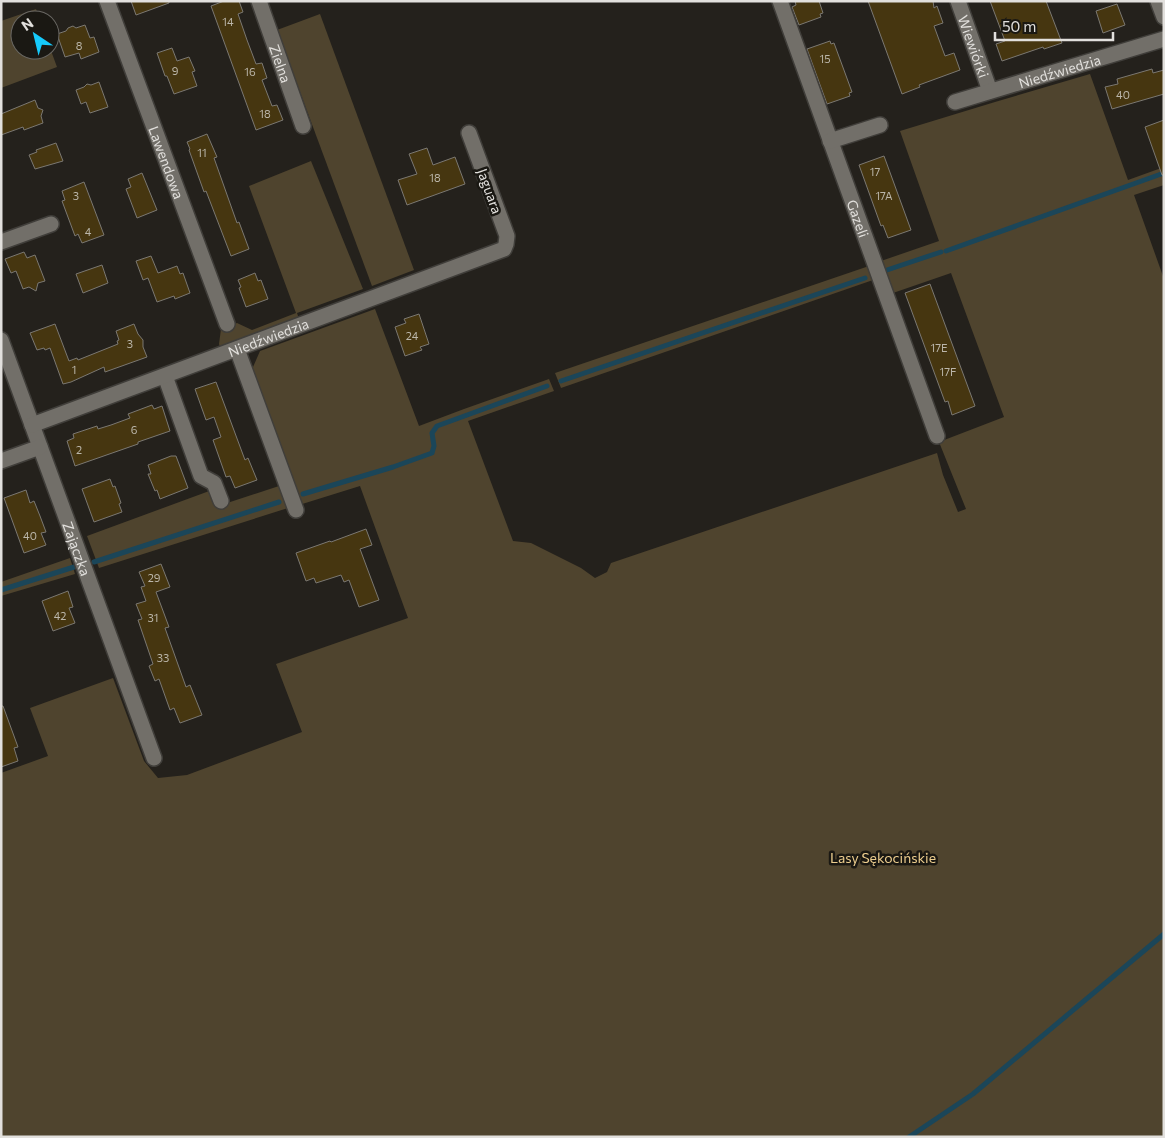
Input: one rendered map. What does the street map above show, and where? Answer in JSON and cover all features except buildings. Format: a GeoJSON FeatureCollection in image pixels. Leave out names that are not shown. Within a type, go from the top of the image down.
{"type":"FeatureCollection","features":[{"type":"Feature","properties":{"kind":"street","name":"Lawendowa"},"geometry":{"type":"LineString","coordinates":[[107,1],[227,324]]}},
{"type":"Feature","properties":{"kind":"street","name":"Zielna"},"geometry":{"type":"LineString","coordinates":[[259,1],[303,126]]}},
{"type":"Feature","properties":{"kind":"street","name":"Gazeli"},"geometry":{"type":"LineString","coordinates":[[780,1],[938,436]]}},
{"type":"Feature","properties":{"kind":"street","name":"Wiewiórki"},"geometry":{"type":"LineString","coordinates":[[958,1],[990,91]]}},
{"type":"Feature","properties":{"kind":"street"},"geometry":{"type":"LineString","coordinates":[[1158,1],[1164,17]]}},
{"type":"Feature","properties":{"kind":"street","name":"Niedźwiedzia"},"geometry":{"type":"LineString","coordinates":[[955,102],[1164,39]]}},
{"type":"Feature","properties":{"kind":"street"},"geometry":{"type":"LineString","coordinates":[[830,140],[880,125]]}},
{"type":"Feature","properties":{"kind":"street","name":"Jaguara"},"geometry":{"type":"LineString","coordinates":[[469,133],[507,236],[504,248]]}},
{"type":"Feature","properties":{"kind":"street"},"geometry":{"type":"LineString","coordinates":[[1,242],[51,224]]}},
{"type":"Feature","properties":{"kind":"street","name":"Niedźwiedzia"},"geometry":{"type":"LineString","coordinates":[[32,425],[504,248]]}},
{"type":"Feature","properties":{"kind":"street","name":"Zajączka"},"geometry":{"type":"LineString","coordinates":[[1,340],[154,758]]}},
{"type":"Feature","properties":{"kind":"street"},"geometry":{"type":"LineString","coordinates":[[237,349],[296,510]]}},
{"type":"Feature","properties":{"kind":"street"},"geometry":{"type":"LineString","coordinates":[[165,376],[201,476],[214,483],[221,500]]}},
{"type":"Feature","properties":{"kind":"street"},"geometry":{"type":"LineString","coordinates":[[1,461],[40,447]]}},
{"type":"Feature","properties":{"kind":"green space"},"geometry":{"type":"Polygon","coordinates":[[[320,14],[414,270],[372,286],[277,30],[320,14]]]}},
{"type":"Feature","properties":{"kind":"green space"},"geometry":{"type":"Polygon","coordinates":[[[10,18],[10,60],[54,60],[57,67],[1,88],[1,21],[10,18]]]}},
{"type":"Feature","properties":{"kind":"green space","name":"Lasy Sękocińskie"},"geometry":{"type":"Polygon","coordinates":[[[1090,74],[1128,180],[1164,167],[1164,185],[1134,195],[1164,279],[1164,1137],[1,1137],[1,773],[48,756],[30,708],[113,678],[144,761],[158,778],[187,775],[302,732],[276,664],[408,618],[360,486],[299,505],[252,374],[260,351],[375,309],[419,426],[549,379],[554,391],[468,421],[513,541],[531,543],[581,568],[595,578],[607,572],[611,563],[937,453],[943,475],[958,512],[966,509],[939,442],[1004,417],[951,273],[893,293],[881,261],[939,241],[900,131],[1090,74]]]}},
{"type":"Feature","properties":{"kind":"green space"},"geometry":{"type":"Polygon","coordinates":[[[311,161],[363,289],[297,313],[299,319],[221,350],[219,344],[221,329],[237,323],[252,330],[296,313],[249,186],[311,161]]]}},
{"type":"Feature","properties":{"kind":"green space"},"geometry":{"type":"Polygon","coordinates":[[[869,266],[873,280],[561,388],[555,373],[869,266]]]}},
{"type":"Feature","properties":{"kind":"green space"},"geometry":{"type":"Polygon","coordinates":[[[279,486],[288,508],[99,568],[87,536],[212,490],[218,506],[279,486]]]}},
{"type":"Feature","properties":{"kind":"green space"},"geometry":{"type":"Polygon","coordinates":[[[70,558],[75,574],[1,596],[1,582],[70,558]]]}},
{"type":"Feature","properties":{"kind":"waterway"},"geometry":{"type":"LineString","coordinates":[[946,251],[1164,173]]}},
{"type":"Feature","properties":{"kind":"waterway"},"geometry":{"type":"LineString","coordinates":[[887,270],[941,252]]}},
{"type":"Feature","properties":{"kind":"waterway"},"geometry":{"type":"LineString","coordinates":[[561,381],[865,278]]}},
{"type":"Feature","properties":{"kind":"waterway"},"geometry":{"type":"LineString","coordinates":[[303,494],[393,467],[432,453],[434,446],[432,433],[437,426],[547,386]]}},
{"type":"Feature","properties":{"kind":"waterway"},"geometry":{"type":"LineString","coordinates":[[94,562],[279,502]]}},
{"type":"Feature","properties":{"kind":"waterway"},"geometry":{"type":"LineString","coordinates":[[1,590],[74,567]]}},
{"type":"Feature","properties":{"kind":"waterway"},"geometry":{"type":"LineString","coordinates":[[909,1137],[973,1094],[1164,934]]}}]}
